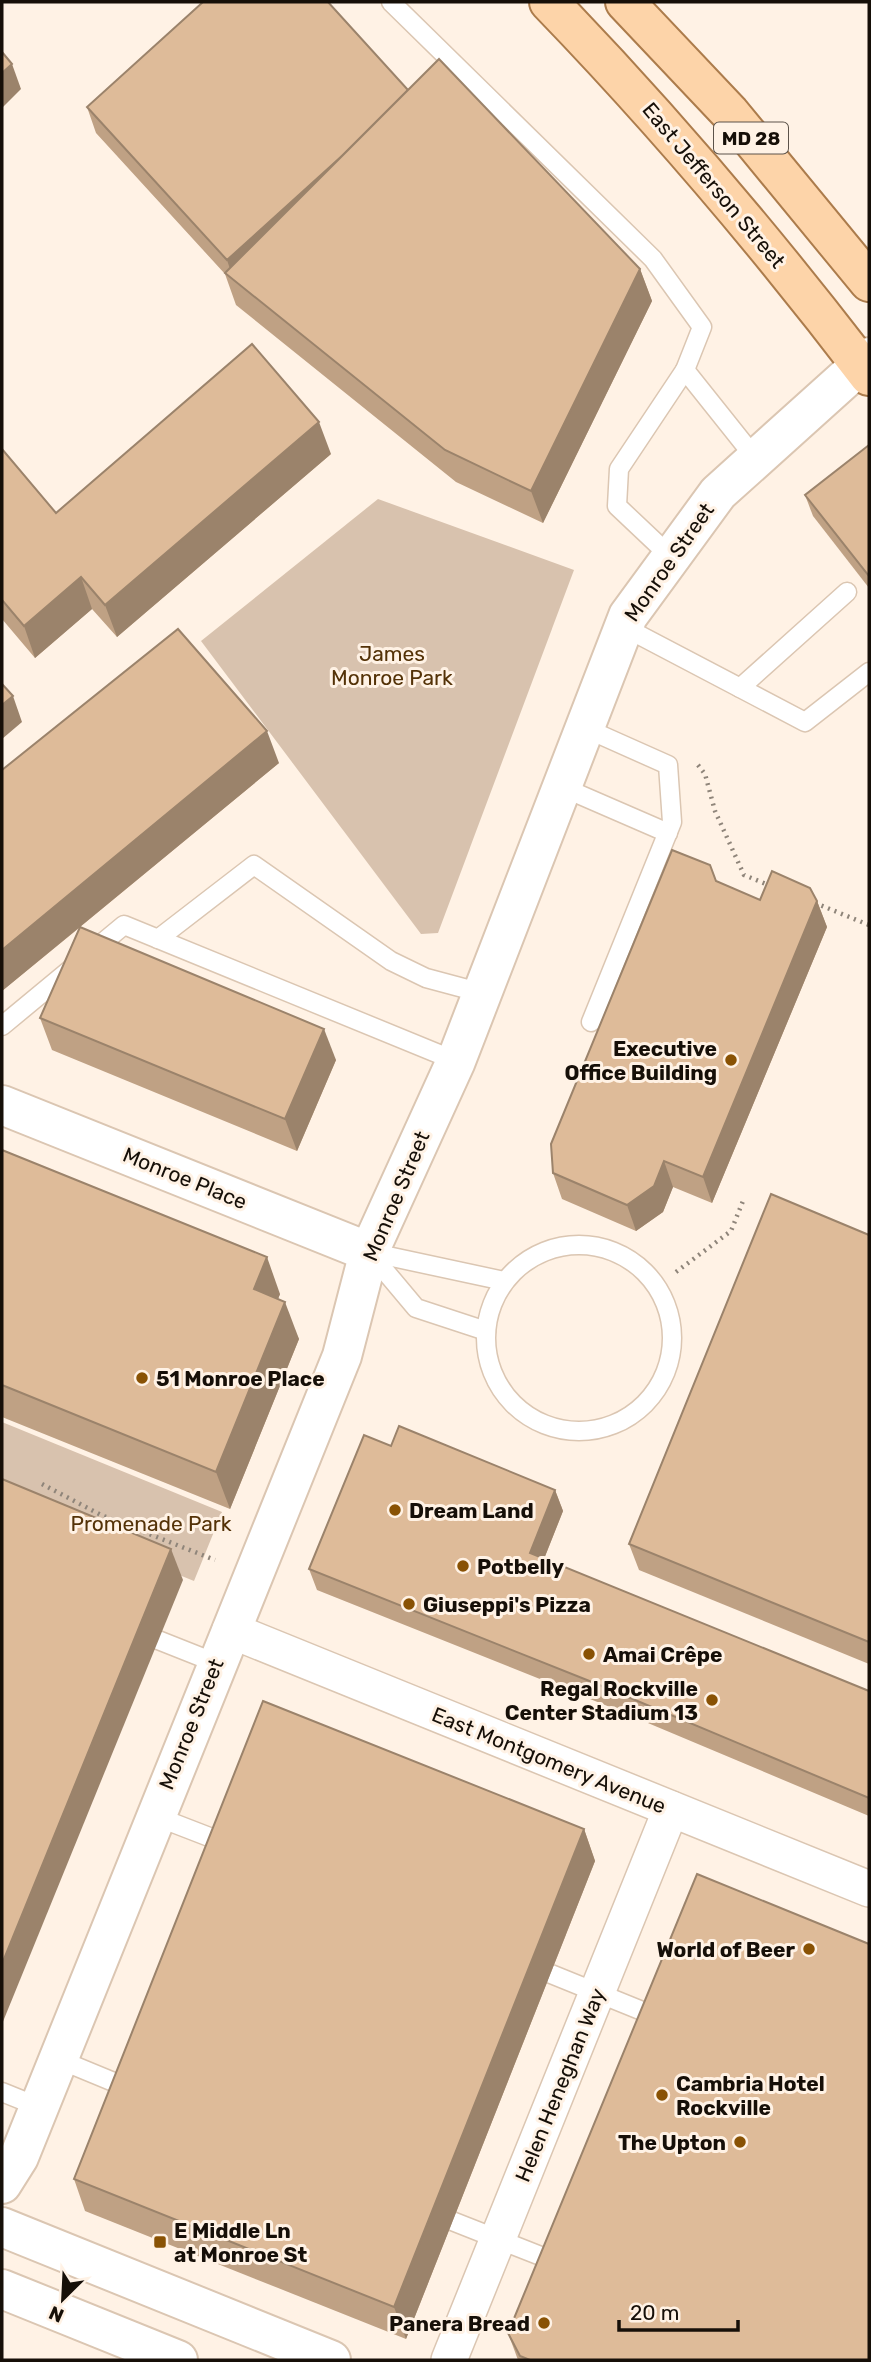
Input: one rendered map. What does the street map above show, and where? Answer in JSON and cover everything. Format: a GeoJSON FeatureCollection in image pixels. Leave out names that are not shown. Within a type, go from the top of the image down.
{"type":"FeatureCollection","features":[{"type":"Feature","properties":{"kind":"main road","name":"East Jefferson Street"},"geometry":{"type":"LineString","coordinates":[[549,2],[633,89],[743,215],[866,366]]}},
{"type":"Feature","properties":{"kind":"main road","name":"MD 28"},"geometry":{"type":"LineString","coordinates":[[625,2],[730,113],[869,282]]}},
{"type":"Feature","properties":{"kind":"street","name":"Monroe Street"},"geometry":{"type":"LineString","coordinates":[[2,2184],[19,2157],[342,1356],[369,1252],[456,1061],[624,626],[718,493],[866,366]]}},
{"type":"Feature","properties":{"kind":"street","name":"Monroe Place"},"geometry":{"type":"LineString","coordinates":[[2,1105],[369,1252]]}},
{"type":"Feature","properties":{"kind":"street","name":"East Montgomery Avenue"},"geometry":{"type":"LineString","coordinates":[[223,1646],[671,1809],[869,1889]]}},
{"type":"Feature","properties":{"kind":"street","name":"Helen Heneghan Way"},"geometry":{"type":"LineString","coordinates":[[449,2360],[671,1809]]}},
{"type":"Feature","properties":{"kind":"street"},"geometry":{"type":"LineString","coordinates":[[2,2227],[331,2360]]}},
{"type":"Feature","properties":{"kind":"street"},"geometry":{"type":"LineString","coordinates":[[2,2289],[178,2360]]}},
{"type":"Feature","properties":{"kind":"lane"},"geometry":{"type":"LineString","coordinates":[[391,2],[653,259],[702,327],[685,370],[619,469],[617,506],[671,557]]}},
{"type":"Feature","properties":{"kind":"lane"},"geometry":{"type":"LineString","coordinates":[[685,370],[756,459]]}},
{"type":"Feature","properties":{"kind":"lane"},"geometry":{"type":"LineString","coordinates":[[740,688],[847,592]]}},
{"type":"Feature","properties":{"kind":"lane"},"geometry":{"type":"LineString","coordinates":[[624,626],[805,722],[869,672]]}},
{"type":"Feature","properties":{"kind":"lane"},"geometry":{"type":"LineString","coordinates":[[585,728],[668,765],[672,822],[591,1022]]}},
{"type":"Feature","properties":{"kind":"lane"},"geometry":{"type":"LineString","coordinates":[[562,788],[668,833]]}},
{"type":"Feature","properties":{"kind":"lane"},"geometry":{"type":"LineString","coordinates":[[158,939],[254,865],[391,961],[426,978],[482,993]]}},
{"type":"Feature","properties":{"kind":"lane"},"geometry":{"type":"LineString","coordinates":[[2,1026],[124,925],[456,1061]]}},
{"type":"Feature","properties":{"kind":"lane"},"geometry":{"type":"LineString","coordinates":[[578,1245],[612,1251],[644,1270],[662,1293],[673,1326],[670,1363],[656,1394],[626,1421],[604,1430],[565,1432],[517,1409],[494,1379],[486,1354],[486,1331],[504,1282],[516,1268],[548,1250],[578,1245]]}},
{"type":"Feature","properties":{"kind":"lane"},"geometry":{"type":"LineString","coordinates":[[369,1252],[504,1282]]}},
{"type":"Feature","properties":{"kind":"lane"},"geometry":{"type":"LineString","coordinates":[[369,1252],[416,1308],[486,1331]]}},
{"type":"Feature","properties":{"kind":"lane"},"geometry":{"type":"LineString","coordinates":[[158,1640],[223,1646]]}},
{"type":"Feature","properties":{"kind":"lane"},"geometry":{"type":"LineString","coordinates":[[155,1816],[230,1845]]}},
{"type":"Feature","properties":{"kind":"lane"},"geometry":{"type":"LineString","coordinates":[[551,1973],[662,2020]]}},
{"type":"Feature","properties":{"kind":"lane"},"geometry":{"type":"LineString","coordinates":[[58,2059],[133,2090]]}},
{"type":"Feature","properties":{"kind":"lane"},"geometry":{"type":"LineString","coordinates":[[2,2092],[39,2107]]}},
{"type":"Feature","properties":{"kind":"lane"},"geometry":{"type":"LineString","coordinates":[[452,2221],[561,2264]]}},
{"type":"Feature","properties":{"kind":"path"},"geometry":{"type":"LineString","coordinates":[[696,764],[705,774],[715,811],[744,875],[782,890]]}},
{"type":"Feature","properties":{"kind":"path"},"geometry":{"type":"LineString","coordinates":[[807,900],[869,925]]}},
{"type":"Feature","properties":{"kind":"path"},"geometry":{"type":"LineString","coordinates":[[676,1272],[731,1231],[743,1201]]}},
{"type":"Feature","properties":{"kind":"path"},"geometry":{"type":"LineString","coordinates":[[42,1484],[101,1515],[215,1560]]}},
{"type":"Feature","properties":{"kind":"green space","name":"James Monroe Park"},"geometry":{"type":"Polygon","coordinates":[[[378,499],[574,570],[438,933],[421,934],[201,641],[378,499]]]}},
{"type":"Feature","properties":{"kind":"green space","name":"Promenade Park"},"geometry":{"type":"Polygon","coordinates":[[[2,1422],[222,1512],[194,1581],[2,1503],[2,1422]]]}},
{"type":"Feature","properties":{"kind":"building"},"geometry":{"type":"Polygon","coordinates":[[[203,2],[328,2],[408,90],[343,155],[227,260],[87,107],[203,2]]]}},
{"type":"Feature","properties":{"kind":"building"},"geometry":{"type":"Polygon","coordinates":[[[2,52],[12,64],[2,73],[2,52]]]}},
{"type":"Feature","properties":{"kind":"building"},"geometry":{"type":"Polygon","coordinates":[[[439,59],[640,269],[531,491],[445,450],[225,273],[439,59]]]}},
{"type":"Feature","properties":{"kind":"building"},"geometry":{"type":"Polygon","coordinates":[[[252,344],[319,422],[105,605],[81,577],[24,626],[2,600],[2,449],[56,513],[252,344]]]}},
{"type":"Feature","properties":{"kind":"building"},"geometry":{"type":"Polygon","coordinates":[[[869,445],[869,576],[805,495],[869,445]]]}},
{"type":"Feature","properties":{"kind":"building"},"geometry":{"type":"Polygon","coordinates":[[[178,629],[267,731],[2,950],[2,770],[178,629]]]}},
{"type":"Feature","properties":{"kind":"building"},"geometry":{"type":"Polygon","coordinates":[[[2,684],[13,696],[2,705],[2,684]]]}},
{"type":"Feature","properties":{"kind":"building"},"geometry":{"type":"Polygon","coordinates":[[[672,850],[710,865],[716,881],[760,900],[772,871],[810,888],[817,901],[703,1177],[664,1161],[654,1186],[627,1205],[553,1173],[551,1144],[672,850]]]}},
{"type":"Feature","properties":{"kind":"building"},"geometry":{"type":"Polygon","coordinates":[[[80,927],[324,1029],[285,1119],[40,1018],[80,927]]]}},
{"type":"Feature","properties":{"kind":"building","name":"51 Monroe Place"},"geometry":{"type":"Polygon","coordinates":[[[2,1150],[267,1257],[254,1289],[285,1302],[216,1472],[2,1385],[2,1150]]]}},
{"type":"Feature","properties":{"kind":"building"},"geometry":{"type":"Polygon","coordinates":[[[771,1194],[869,1235],[869,1642],[629,1544],[771,1194]]]}},
{"type":"Feature","properties":{"kind":"building"},"geometry":{"type":"Polygon","coordinates":[[[399,1426],[555,1490],[530,1553],[869,1691],[869,1798],[597,1684],[309,1569],[364,1435],[391,1446],[399,1426]]]}},
{"type":"Feature","properties":{"kind":"building"},"geometry":{"type":"Polygon","coordinates":[[[2,1479],[171,1549],[2,1964],[2,1479]]]}},
{"type":"Feature","properties":{"kind":"building"},"geometry":{"type":"Polygon","coordinates":[[[263,1701],[584,1829],[394,2307],[74,2179],[263,1701]]]}},
{"type":"Feature","properties":{"kind":"building","name":"The Upton"},"geometry":{"type":"Polygon","coordinates":[[[697,1874],[869,1944],[869,2360],[530,2360],[520,2356],[508,2333],[697,1874]]]}},
{"type":"Feature","properties":{"kind":"place","name":"Executive Office Building"},"geometry":{"type":"Point","coordinates":[731,1060]}},
{"type":"Feature","properties":{"kind":"place","name":"51 Monroe Place"},"geometry":{"type":"Point","coordinates":[142,1378]}},
{"type":"Feature","properties":{"kind":"place","name":"Dream Land"},"geometry":{"type":"Point","coordinates":[395,1510]}},
{"type":"Feature","properties":{"kind":"place","name":"Potbelly"},"geometry":{"type":"Point","coordinates":[463,1566]}},
{"type":"Feature","properties":{"kind":"place","name":"Giuseppi's Pizza"},"geometry":{"type":"Point","coordinates":[409,1604]}},
{"type":"Feature","properties":{"kind":"place","name":"Amai Crêpe"},"geometry":{"type":"Point","coordinates":[589,1654]}},
{"type":"Feature","properties":{"kind":"place","name":"Regal Rockville Center Stadium 13"},"geometry":{"type":"Point","coordinates":[712,1700]}},
{"type":"Feature","properties":{"kind":"place","name":"World of Beer"},"geometry":{"type":"Point","coordinates":[809,1949]}},
{"type":"Feature","properties":{"kind":"place","name":"Cambria Hotel Rockville"},"geometry":{"type":"Point","coordinates":[662,2095]}},
{"type":"Feature","properties":{"kind":"place","name":"The Upton"},"geometry":{"type":"Point","coordinates":[740,2142]}},
{"type":"Feature","properties":{"kind":"place","name":"E Middle Ln at Monroe St"},"geometry":{"type":"Point","coordinates":[160,2242]}},
{"type":"Feature","properties":{"kind":"place","name":"Panera Bread"},"geometry":{"type":"Point","coordinates":[544,2323]}}]}
